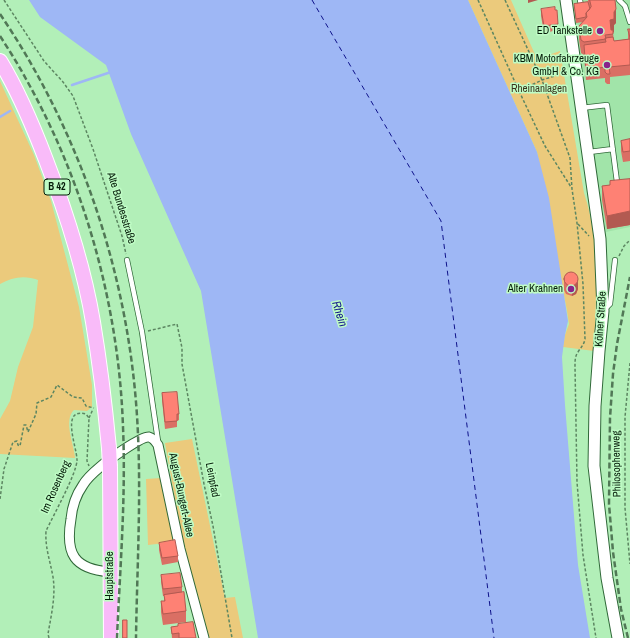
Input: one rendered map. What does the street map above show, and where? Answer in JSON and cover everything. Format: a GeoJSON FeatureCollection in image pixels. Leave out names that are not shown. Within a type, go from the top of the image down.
{"type":"FeatureCollection","features":[{"type":"Feature","properties":{"kind":"main road","name":"Hauptstraße"},"geometry":{"type":"LineString","coordinates":[[0,61],[16,91],[41,147],[62,204],[73,240],[93,321],[104,392],[109,448],[111,638]]}},
{"type":"Feature","properties":{"kind":"street","name":"Kölner Straße"},"geometry":{"type":"LineString","coordinates":[[566,0],[575,32],[575,70],[600,239],[603,311],[595,406],[594,466],[607,578],[618,638]]}},
{"type":"Feature","properties":{"kind":"street","name":"August-Bungert-Allee"},"geometry":{"type":"LineString","coordinates":[[110,572],[83,565],[71,553],[68,535],[72,508],[82,486],[94,472],[117,454],[144,438],[149,437],[158,445],[180,549],[204,638]]}},
{"type":"Feature","properties":{"kind":"lane"},"geometry":{"type":"LineString","coordinates":[[619,0],[625,6],[630,22]]}},
{"type":"Feature","properties":{"kind":"lane"},"geometry":{"type":"LineString","coordinates":[[581,3],[588,5]]}},
{"type":"Feature","properties":{"kind":"lane"},"geometry":{"type":"LineString","coordinates":[[581,108],[607,105],[617,182]]}},
{"type":"Feature","properties":{"kind":"lane"},"geometry":{"type":"LineString","coordinates":[[587,152],[613,149]]}},
{"type":"Feature","properties":{"kind":"lane","name":"Alte Bundesstraße"},"geometry":{"type":"LineString","coordinates":[[127,260],[142,332],[158,445]]}},
{"type":"Feature","properties":{"kind":"lane"},"geometry":{"type":"LineString","coordinates":[[603,311],[610,304],[615,260]]}},
{"type":"Feature","properties":{"kind":"path","name":"Alte Bundesstraße"},"geometry":{"type":"LineString","coordinates":[[4,0],[44,61],[63,82],[73,96],[93,149],[122,236],[127,260]]}},
{"type":"Feature","properties":{"kind":"path"},"geometry":{"type":"LineString","coordinates":[[478,0],[545,146],[572,189]]}},
{"type":"Feature","properties":{"kind":"path"},"geometry":{"type":"LineString","coordinates":[[505,0],[542,80],[570,158],[583,284],[585,339],[584,345],[576,357],[575,366],[576,463],[583,555],[596,638]]}},
{"type":"Feature","properties":{"kind":"path"},"geometry":{"type":"LineString","coordinates":[[519,91],[542,80],[575,70]]}},
{"type":"Feature","properties":{"kind":"path"},"geometry":{"type":"LineString","coordinates":[[577,223],[588,235],[595,239],[600,239]]}},
{"type":"Feature","properties":{"kind":"path"},"geometry":{"type":"LineString","coordinates":[[615,260],[630,240]]}},
{"type":"Feature","properties":{"kind":"path","name":"Leinpfad"},"geometry":{"type":"LineString","coordinates":[[142,332],[177,324],[182,348],[182,364],[213,526],[232,638]]}},
{"type":"Feature","properties":{"kind":"path","name":"Philosophenweg"},"geometry":{"type":"LineString","coordinates":[[630,363],[625,424],[626,508],[630,564]]}},
{"type":"Feature","properties":{"kind":"path"},"geometry":{"type":"LineString","coordinates":[[0,499],[4,469],[13,442],[17,441],[18,446],[20,446],[24,425],[26,425],[28,432],[36,414],[37,403],[51,397],[57,385],[73,397],[82,398],[86,406],[94,408],[89,418]]}},
{"type":"Feature","properties":{"kind":"path","name":"Im Rosenberg"},"geometry":{"type":"LineString","coordinates":[[49,638],[48,634],[54,590],[53,578],[46,549],[46,531],[76,465],[76,445],[73,434],[72,418],[79,412],[86,414],[89,418],[87,461],[90,469],[94,472]]}},
{"type":"Feature","properties":{"kind":"shaded area"},"geometry":{"type":"Polygon","coordinates":[[[562,0],[630,0],[630,227],[606,232],[589,131],[562,0]]]}},
{"type":"Feature","properties":{"kind":"green space","name":"Rheinanlagen"},"geometry":{"type":"Polygon","coordinates":[[[468,0],[511,0],[537,59],[560,51],[584,193],[593,232],[596,271],[594,351],[563,347],[569,324],[537,152],[468,0]]]}},
{"type":"Feature","properties":{"kind":"green space"},"geometry":{"type":"Polygon","coordinates":[[[0,81],[34,155],[51,201],[79,307],[92,385],[92,407],[87,411],[74,410],[69,420],[75,458],[0,454],[0,419],[10,401],[18,367],[33,327],[38,280],[33,278],[19,278],[0,284],[0,81]]]}},
{"type":"Feature","properties":{"kind":"green space"},"geometry":{"type":"Polygon","coordinates":[[[192,439],[225,598],[235,597],[243,638],[209,638],[184,549],[165,443],[192,439]]]}},
{"type":"Feature","properties":{"kind":"green space"},"geometry":{"type":"Polygon","coordinates":[[[161,478],[174,542],[148,545],[146,479],[161,478]]]}},
{"type":"Feature","properties":{"kind":"water","name":"Rhein"},"geometry":{"type":"Polygon","coordinates":[[[29,0],[468,0],[537,152],[549,198],[568,321],[562,357],[565,405],[578,565],[590,638],[258,638],[201,291],[131,134],[106,65],[40,17],[29,0]]]}},
{"type":"Feature","properties":{"kind":"building","name":"ED Tankstelle"},"geometry":{"type":"Polygon","coordinates":[[[590,0],[615,0],[616,9],[614,12],[614,19],[610,20],[613,34],[605,35],[606,39],[584,42],[581,40],[579,26],[587,17],[586,13],[591,7],[590,0]]]}},
{"type":"Feature","properties":{"kind":"building"},"geometry":{"type":"Polygon","coordinates":[[[588,2],[590,9],[586,13],[586,17],[576,19],[574,4],[588,2]]]}},
{"type":"Feature","properties":{"kind":"building"},"geometry":{"type":"Polygon","coordinates":[[[555,7],[555,10],[557,10],[558,24],[544,26],[541,9],[555,7]]]}},
{"type":"Feature","properties":{"kind":"building","name":"KBM Motorfahrzeuge GmbH & Co. KG"},"geometry":{"type":"Polygon","coordinates":[[[613,37],[614,41],[630,39],[630,65],[609,67],[610,74],[605,72],[605,67],[586,70],[584,45],[606,42],[605,38],[613,37]]]}},
{"type":"Feature","properties":{"kind":"building"},"geometry":{"type":"Polygon","coordinates":[[[630,139],[630,151],[623,152],[621,141],[630,139]]]}},
{"type":"Feature","properties":{"kind":"building"},"geometry":{"type":"Polygon","coordinates":[[[630,179],[630,211],[607,216],[602,186],[610,185],[610,181],[630,179]]]}},
{"type":"Feature","properties":{"kind":"building"},"geometry":{"type":"Polygon","coordinates":[[[571,272],[576,274],[578,279],[576,284],[571,286],[566,284],[564,279],[566,274],[571,272]]]}},
{"type":"Feature","properties":{"kind":"building"},"geometry":{"type":"Polygon","coordinates":[[[177,392],[179,414],[177,414],[177,421],[165,422],[162,393],[177,392]]]}},
{"type":"Feature","properties":{"kind":"building"},"geometry":{"type":"Polygon","coordinates":[[[175,540],[178,556],[162,558],[159,543],[175,540]]]}},
{"type":"Feature","properties":{"kind":"building"},"geometry":{"type":"Polygon","coordinates":[[[180,573],[182,587],[163,589],[161,575],[180,573]]]}},
{"type":"Feature","properties":{"kind":"building"},"geometry":{"type":"Polygon","coordinates":[[[184,592],[186,611],[163,614],[161,601],[165,601],[164,595],[184,592]]]}},
{"type":"Feature","properties":{"kind":"building"},"geometry":{"type":"Polygon","coordinates":[[[123,620],[127,620],[127,638],[123,638],[123,620]]]}},
{"type":"Feature","properties":{"kind":"building"},"geometry":{"type":"Polygon","coordinates":[[[193,622],[196,638],[179,638],[179,633],[172,634],[171,627],[178,626],[178,624],[193,622]]]}},
{"type":"Feature","properties":{"kind":"waterway"},"geometry":{"type":"LineString","coordinates":[[72,85],[111,72]]}},
{"type":"Feature","properties":{"kind":"waterway"},"geometry":{"type":"LineString","coordinates":[[0,117],[10,111]]}},
{"type":"Feature","properties":{"kind":"ferry route"},"geometry":{"type":"LineString","coordinates":[[312,0],[441,221],[494,638]]}},
{"type":"Feature","properties":{"kind":"railway"},"geometry":{"type":"LineString","coordinates":[[0,14],[30,62],[56,111],[79,162],[98,215],[114,269],[126,324],[134,379],[139,460],[136,638]]}},
{"type":"Feature","properties":{"kind":"railway"},"geometry":{"type":"LineString","coordinates":[[0,36],[17,62],[47,119],[65,161],[82,204],[95,247],[106,292],[120,382],[124,453],[117,638]]}},
{"type":"Feature","properties":{"kind":"railway"},"geometry":{"type":"LineString","coordinates":[[628,638],[621,609],[613,552],[609,504],[610,418],[613,374],[617,344],[630,277]]}},
{"type":"Feature","properties":{"kind":"place","name":"ED Tankstelle"},"geometry":{"type":"Point","coordinates":[600,31]}},
{"type":"Feature","properties":{"kind":"place","name":"KBM Motorfahrzeuge GmbH & Co. KG"},"geometry":{"type":"Point","coordinates":[607,65]}},
{"type":"Feature","properties":{"kind":"place","name":"Alter Krahnen"},"geometry":{"type":"Point","coordinates":[571,289]}}]}
